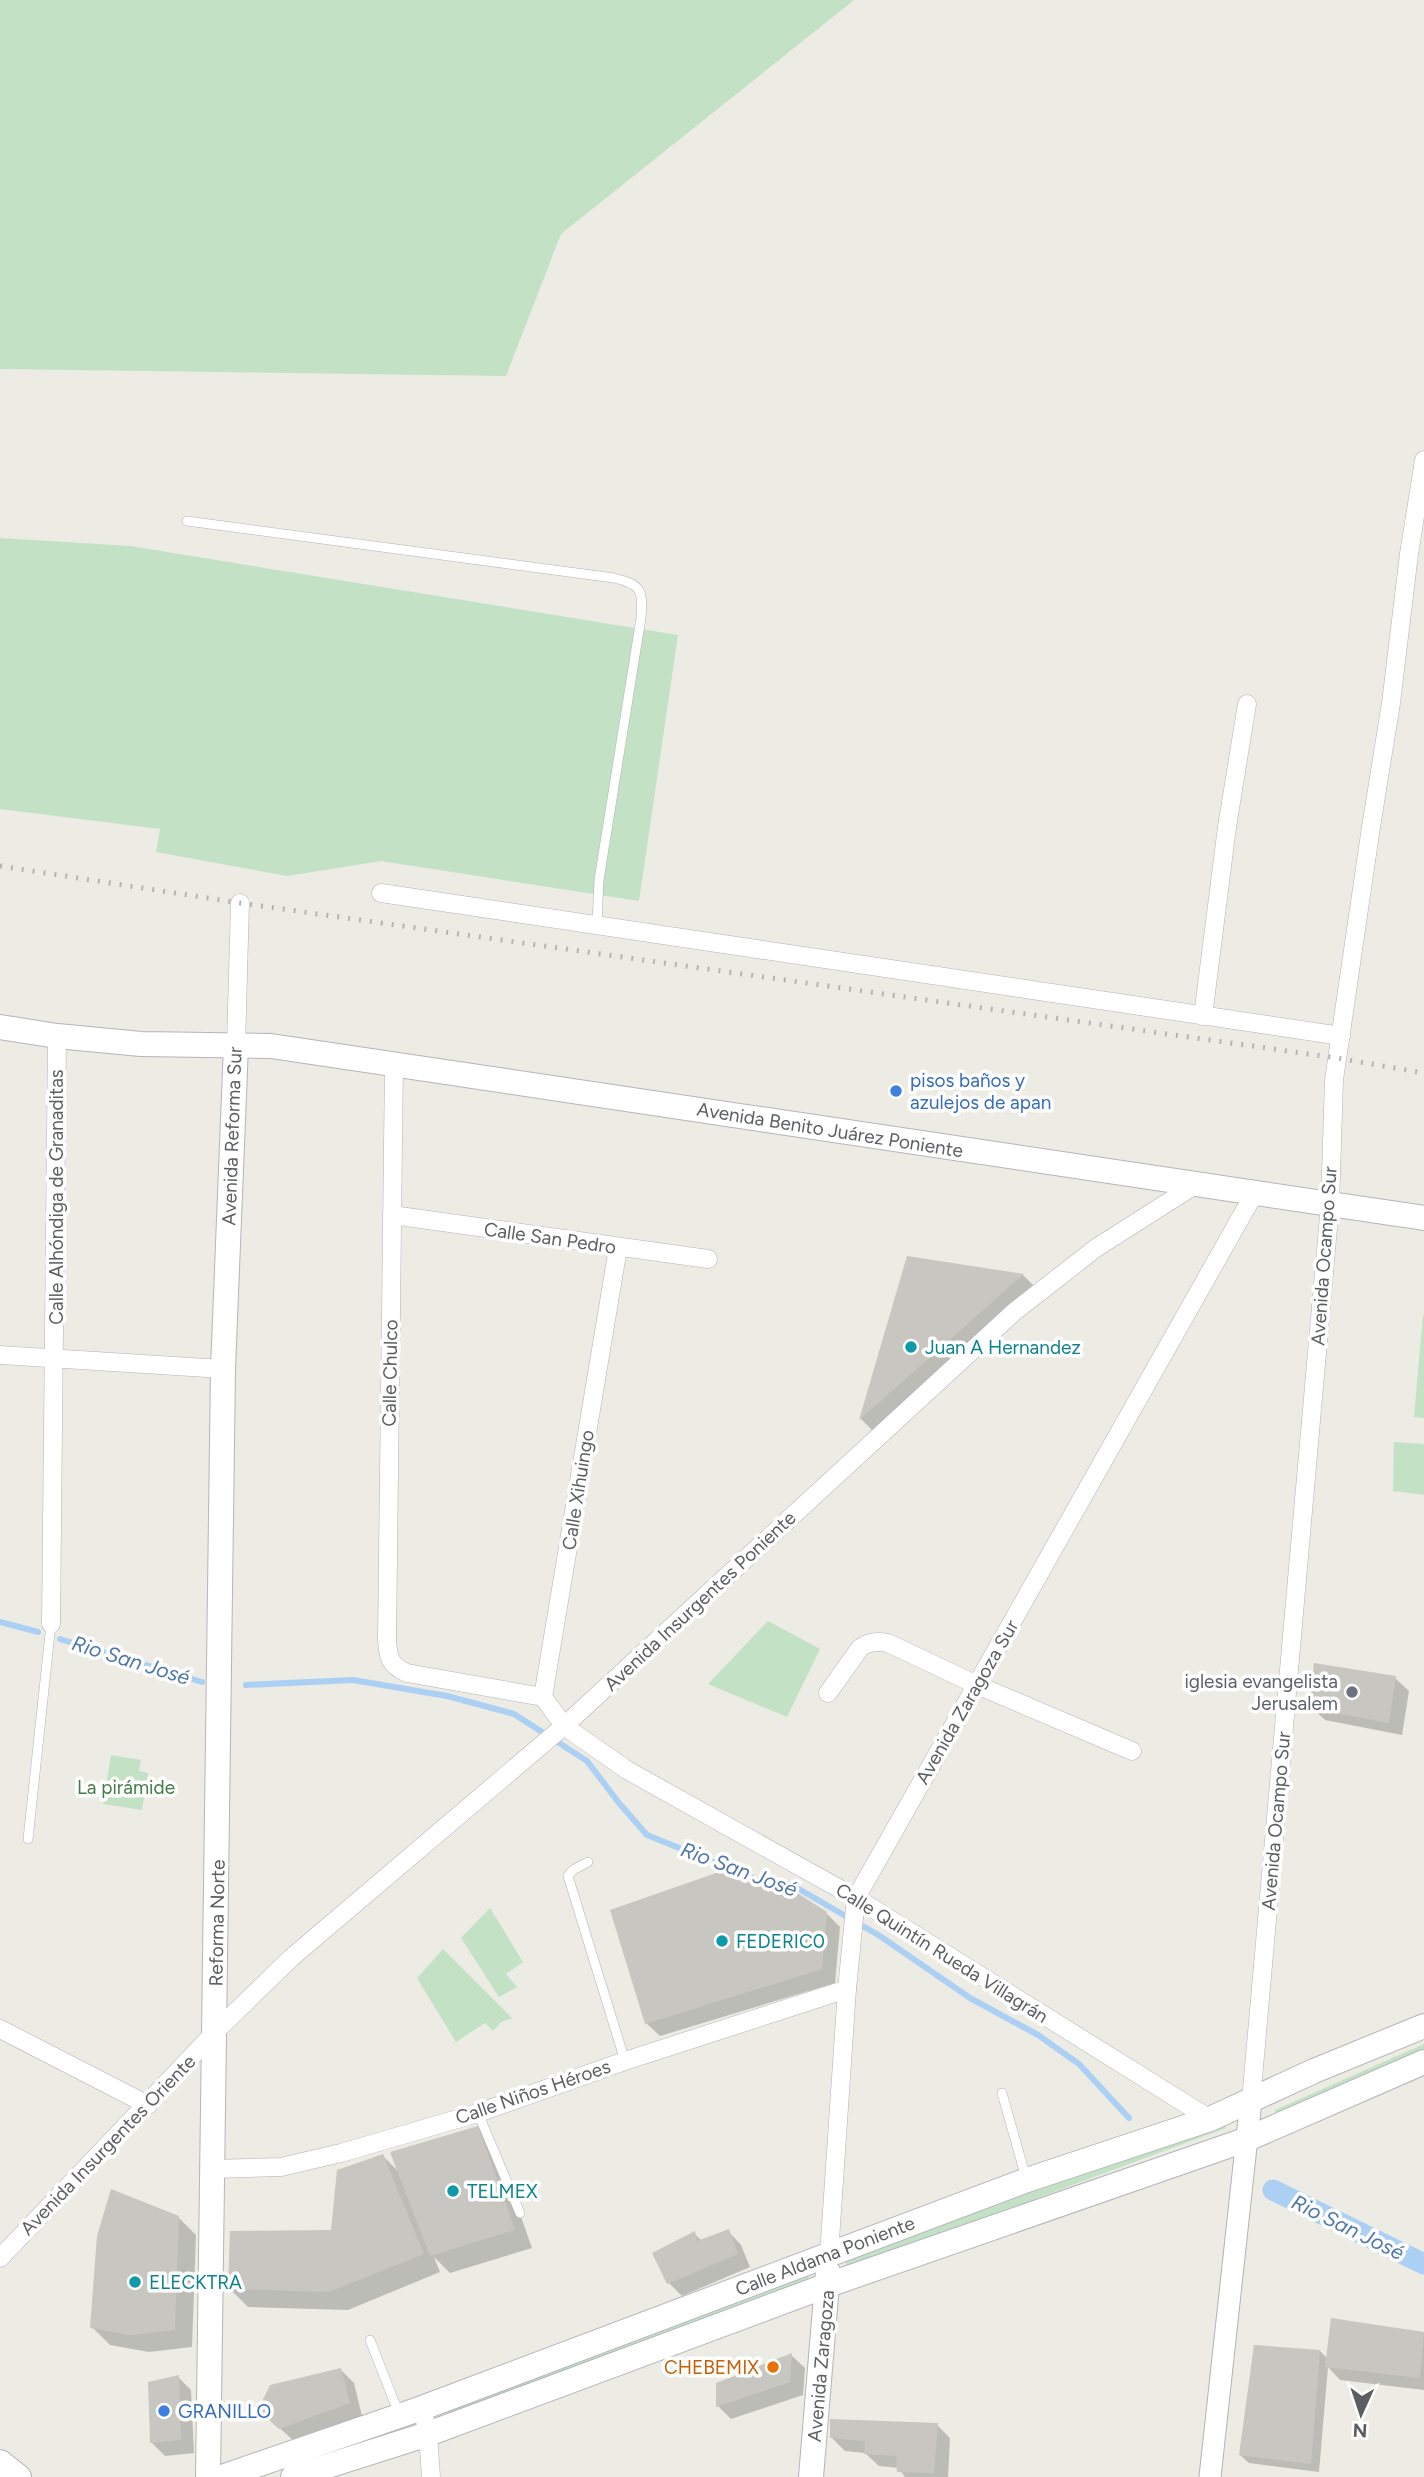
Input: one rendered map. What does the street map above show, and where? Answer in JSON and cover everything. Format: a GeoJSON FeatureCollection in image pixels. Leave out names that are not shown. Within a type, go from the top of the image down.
{"type":"FeatureCollection","features":[{"type":"Feature","properties":{"kind":"main road","name":"Avenida Benito Juárez Poniente"},"geometry":{"type":"LineString","coordinates":[[0,1027],[141,1044],[271,1046],[1424,1219]]}},
{"type":"Feature","properties":{"kind":"main road","name":"Avenida Reforma Sur"},"geometry":{"type":"LineString","coordinates":[[223,1369],[236,1045]]}},
{"type":"Feature","properties":{"kind":"main road","name":"Reforma Norte"},"geometry":{"type":"LineString","coordinates":[[208,2477],[223,1369]]}},
{"type":"Feature","properties":{"kind":"main road","name":"Calle Aldama Poniente"},"geometry":{"type":"LineString","coordinates":[[222,2477],[411,2412],[1027,2180],[1210,2119],[1314,2071],[1424,2026]]}},
{"type":"Feature","properties":{"kind":"main road","name":"Calle Aldama Poniente"},"geometry":{"type":"LineString","coordinates":[[293,2477],[428,2434],[828,2285],[1245,2140],[1424,2062]]}},
{"type":"Feature","properties":{"kind":"main road","name":"Avenida Zaragoza"},"geometry":{"type":"LineString","coordinates":[[811,2477],[829,2255]]}},
{"type":"Feature","properties":{"kind":"main road"},"geometry":{"type":"LineString","coordinates":[[0,2462],[19,2477]]}},
{"type":"Feature","properties":{"kind":"street","name":"Avenida Ocampo Sur"},"geometry":{"type":"LineString","coordinates":[[1210,2477],[1251,2101],[1330,1205],[1334,1080],[1391,703],[1409,554],[1424,460]]}},
{"type":"Feature","properties":{"kind":"street"},"geometry":{"type":"LineString","coordinates":[[1203,1016],[1227,827],[1247,704]]}},
{"type":"Feature","properties":{"kind":"street"},"geometry":{"type":"LineString","coordinates":[[381,893],[1341,1036]]}},
{"type":"Feature","properties":{"kind":"street","name":"Avenida Reforma Sur"},"geometry":{"type":"LineString","coordinates":[[236,1045],[240,903]]}},
{"type":"Feature","properties":{"kind":"street","name":"Calle Alhóndiga de Granaditas"},"geometry":{"type":"LineString","coordinates":[[51,1624],[57,1035]]}},
{"type":"Feature","properties":{"kind":"street","name":"Calle Chulco"},"geometry":{"type":"LineString","coordinates":[[394,1064],[387,1639],[389,1658],[396,1668],[407,1673],[543,1697]]}},
{"type":"Feature","properties":{"kind":"street","name":"Avenida Insurgentes Poniente"},"geometry":{"type":"LineString","coordinates":[[216,2031],[291,1958],[561,1729],[1014,1312],[1096,1248],[1195,1185]]}},
{"type":"Feature","properties":{"kind":"street","name":"Avenida Zaragoza Sur"},"geometry":{"type":"LineString","coordinates":[[829,2255],[855,1906],[1254,1194]]}},
{"type":"Feature","properties":{"kind":"street","name":"Calle San Pedro"},"geometry":{"type":"LineString","coordinates":[[392,1214],[708,1259]]}},
{"type":"Feature","properties":{"kind":"street","name":"Calle Xihuingo"},"geometry":{"type":"LineString","coordinates":[[543,1697],[618,1248]]}},
{"type":"Feature","properties":{"kind":"street"},"geometry":{"type":"LineString","coordinates":[[0,1354],[223,1369]]}},
{"type":"Feature","properties":{"kind":"street"},"geometry":{"type":"LineString","coordinates":[[828,1693],[860,1648],[879,1641],[1132,1751]]}},
{"type":"Feature","properties":{"kind":"street"},"geometry":{"type":"LineString","coordinates":[[543,1697],[561,1729]]}},
{"type":"Feature","properties":{"kind":"street","name":"Calle Quintín Rueda Villagrán"},"geometry":{"type":"LineString","coordinates":[[561,1729],[1210,2119]]}},
{"type":"Feature","properties":{"kind":"street","name":"Calle Niños Héroes"},"geometry":{"type":"LineString","coordinates":[[214,2169],[281,2167],[341,2153],[478,2113],[625,2061],[847,1989]]}},
{"type":"Feature","properties":{"kind":"street"},"geometry":{"type":"LineString","coordinates":[[0,2029],[148,2105]]}},
{"type":"Feature","properties":{"kind":"street","name":"Avenida Insurgentes Oriente"},"geometry":{"type":"LineString","coordinates":[[0,2258],[216,2031]]}},
{"type":"Feature","properties":{"kind":"street"},"geometry":{"type":"LineString","coordinates":[[411,2412],[428,2434],[431,2477]]}},
{"type":"Feature","properties":{"kind":"lane"},"geometry":{"type":"LineString","coordinates":[[187,521],[600,576],[635,585],[641,591],[642,618],[599,880],[597,924]]}},
{"type":"Feature","properties":{"kind":"lane"},"geometry":{"type":"LineString","coordinates":[[28,1839],[51,1624]]}},
{"type":"Feature","properties":{"kind":"lane"},"geometry":{"type":"LineString","coordinates":[[588,1861],[569,1873],[570,1883],[625,2061]]}},
{"type":"Feature","properties":{"kind":"lane"},"geometry":{"type":"LineString","coordinates":[[1002,2093],[1027,2180]]}},
{"type":"Feature","properties":{"kind":"lane"},"geometry":{"type":"LineString","coordinates":[[478,2113],[520,2213]]}},
{"type":"Feature","properties":{"kind":"lane"},"geometry":{"type":"LineString","coordinates":[[370,2340],[411,2412]]}},
{"type":"Feature","properties":{"kind":"green space"},"geometry":{"type":"Polygon","coordinates":[[[0,0],[854,0],[561,234],[506,376],[0,369],[0,0]]]}},
{"type":"Feature","properties":{"kind":"green space"},"geometry":{"type":"Polygon","coordinates":[[[0,538],[130,546],[678,635],[639,901],[381,861],[287,876],[156,852],[160,829],[0,809],[0,538]]]}},
{"type":"Feature","properties":{"kind":"green space"},"geometry":{"type":"Polygon","coordinates":[[[1424,1316],[1424,1418],[1414,1417],[1424,1316]]]}},
{"type":"Feature","properties":{"kind":"green space"},"geometry":{"type":"Polygon","coordinates":[[[1394,1442],[1424,1444],[1424,1495],[1393,1491],[1394,1442]]]}},
{"type":"Feature","properties":{"kind":"green space"},"geometry":{"type":"Polygon","coordinates":[[[768,1621],[820,1649],[787,1717],[708,1684],[768,1621]]]}},
{"type":"Feature","properties":{"kind":"green space","name":"La pirámide"},"geometry":{"type":"Polygon","coordinates":[[[111,1755],[141,1760],[139,1771],[148,1773],[142,1810],[103,1804],[111,1755]]]}},
{"type":"Feature","properties":{"kind":"green space"},"geometry":{"type":"Polygon","coordinates":[[[490,1908],[523,1962],[506,1974],[517,1987],[499,1997],[461,1938],[490,1908]]]}},
{"type":"Feature","properties":{"kind":"green space"},"geometry":{"type":"Polygon","coordinates":[[[443,1949],[512,2018],[501,2022],[493,2031],[485,2023],[456,2042],[417,1978],[443,1949]]]}},
{"type":"Feature","properties":{"kind":"green space"},"geometry":{"type":"Polygon","coordinates":[[[1424,2044],[1424,2053],[1276,2119],[1275,2110],[1424,2044]]]}},
{"type":"Feature","properties":{"kind":"green space"},"geometry":{"type":"Polygon","coordinates":[[[1224,2121],[1226,2128],[846,2269],[846,2260],[1224,2121]]]}},
{"type":"Feature","properties":{"kind":"green space"},"geometry":{"type":"Polygon","coordinates":[[[809,2272],[808,2280],[449,2415],[447,2408],[809,2272]]]}},
{"type":"Feature","properties":{"kind":"building","name":"Juan A Hernandez"},"geometry":{"type":"Polygon","coordinates":[[[907,1256],[1024,1274],[859,1420],[907,1256]]]}},
{"type":"Feature","properties":{"kind":"building","name":"iglesia evangelista Jerusalem"},"geometry":{"type":"Polygon","coordinates":[[[1314,1663],[1396,1676],[1389,1723],[1309,1708],[1314,1663]]]}},
{"type":"Feature","properties":{"kind":"building","name":"FEDERIC0"},"geometry":{"type":"Polygon","coordinates":[[[719,1872],[766,1887],[791,1889],[827,1912],[822,1969],[645,2024],[610,1910],[719,1872]]]}},
{"type":"Feature","properties":{"kind":"building","name":"TELMEX"},"geometry":{"type":"Polygon","coordinates":[[[478,2126],[515,2230],[430,2256],[390,2152],[478,2126]]]}},
{"type":"Feature","properties":{"kind":"building"},"geometry":{"type":"Polygon","coordinates":[[[383,2154],[424,2254],[329,2292],[228,2289],[230,2231],[331,2230],[337,2170],[383,2154]]]}},
{"type":"Feature","properties":{"kind":"building","name":"ELECKTRA"},"geometry":{"type":"Polygon","coordinates":[[[111,2189],[179,2216],[175,2330],[130,2335],[90,2328],[97,2236],[111,2189]]]}},
{"type":"Feature","properties":{"kind":"building"},"geometry":{"type":"Polygon","coordinates":[[[729,2229],[738,2254],[667,2284],[652,2253],[695,2231],[697,2241],[729,2229]]]}},
{"type":"Feature","properties":{"kind":"building"},"geometry":{"type":"Polygon","coordinates":[[[1331,2318],[1424,2332],[1420,2378],[1325,2367],[1331,2318]]]}},
{"type":"Feature","properties":{"kind":"building"},"geometry":{"type":"Polygon","coordinates":[[[1254,2345],[1320,2350],[1311,2464],[1239,2455],[1254,2345]]]}},
{"type":"Feature","properties":{"kind":"building","name":"CHEBEMIX"},"geometry":{"type":"Polygon","coordinates":[[[792,2353],[790,2382],[716,2407],[716,2383],[792,2353]]]}},
{"type":"Feature","properties":{"kind":"building"},"geometry":{"type":"Polygon","coordinates":[[[341,2368],[350,2403],[279,2429],[258,2410],[270,2385],[341,2368]]]}},
{"type":"Feature","properties":{"kind":"building","name":"GRANILLO"},"geometry":{"type":"Polygon","coordinates":[[[179,2375],[181,2440],[150,2443],[148,2382],[179,2375]]]}},
{"type":"Feature","properties":{"kind":"building"},"geometry":{"type":"Polygon","coordinates":[[[830,2419],[938,2423],[934,2473],[897,2472],[896,2456],[864,2454],[865,2441],[830,2438],[830,2419]]]}},
{"type":"Feature","properties":{"kind":"waterway","name":"Rio San José"},"geometry":{"type":"LineString","coordinates":[[0,1622],[38,1632]]}},
{"type":"Feature","properties":{"kind":"waterway","name":"Rio San José"},"geometry":{"type":"LineString","coordinates":[[60,1639],[202,1682]]}},
{"type":"Feature","properties":{"kind":"waterway","name":"Rio San José"},"geometry":{"type":"LineString","coordinates":[[246,1685],[353,1680],[447,1696],[514,1714],[587,1761],[647,1835],[758,1880],[792,1885],[880,1936],[970,1998],[1038,2035],[1079,2064],[1129,2118]]}},
{"type":"Feature","properties":{"kind":"waterway","name":"Rio San José"},"geometry":{"type":"LineString","coordinates":[[1273,2190],[1424,2264]]}},
{"type":"Feature","properties":{"kind":"railway"},"geometry":{"type":"LineString","coordinates":[[0,866],[240,903],[1337,1058],[1424,1073]]}},
{"type":"Feature","properties":{"kind":"place","name":"pisos baños y azulejos de apan"},"geometry":{"type":"Point","coordinates":[896,1091]}},
{"type":"Feature","properties":{"kind":"place","name":"Juan A Hernandez"},"geometry":{"type":"Point","coordinates":[911,1347]}},
{"type":"Feature","properties":{"kind":"place","name":"iglesia evangelista Jerusalem"},"geometry":{"type":"Point","coordinates":[1352,1692]}},
{"type":"Feature","properties":{"kind":"place","name":"FEDERIC0"},"geometry":{"type":"Point","coordinates":[722,1941]}},
{"type":"Feature","properties":{"kind":"place","name":"TELMEX"},"geometry":{"type":"Point","coordinates":[453,2191]}},
{"type":"Feature","properties":{"kind":"place","name":"ELECKTRA"},"geometry":{"type":"Point","coordinates":[135,2282]}},
{"type":"Feature","properties":{"kind":"place","name":"CHEBEMIX"},"geometry":{"type":"Point","coordinates":[773,2367]}},
{"type":"Feature","properties":{"kind":"place","name":"GRANILLO"},"geometry":{"type":"Point","coordinates":[164,2411]}}]}
